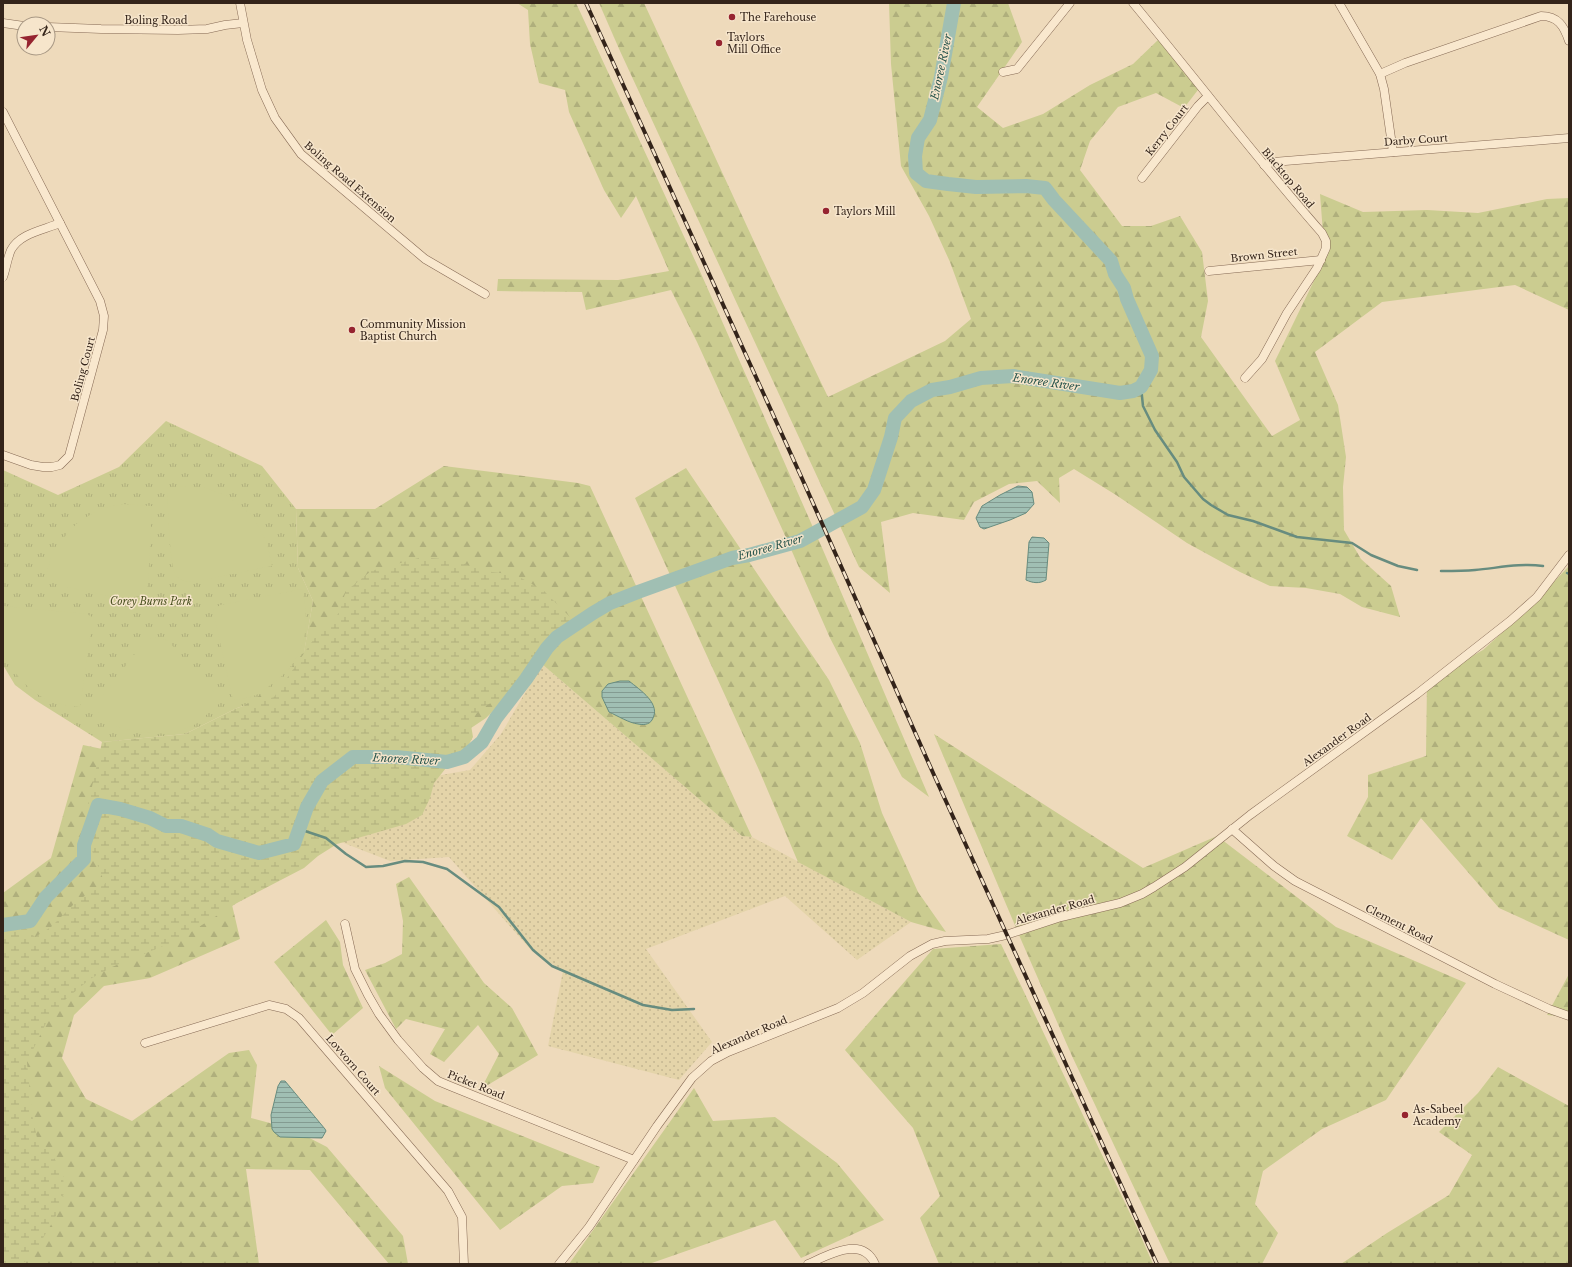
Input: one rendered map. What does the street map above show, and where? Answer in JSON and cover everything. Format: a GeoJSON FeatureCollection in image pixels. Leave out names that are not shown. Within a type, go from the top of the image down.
{"type":"FeatureCollection","features":[{"type":"Feature","properties":{"kind":"street"},"geometry":{"type":"LineString","coordinates":[[240,3],[242,23]]}},
{"type":"Feature","properties":{"kind":"street"},"geometry":{"type":"LineString","coordinates":[[1003,72],[1017,69],[1070,3]]}},
{"type":"Feature","properties":{"kind":"street","name":"Blacktop Road"},"geometry":{"type":"LineString","coordinates":[[1133,3],[1324,237],[1326,248],[1318,268],[1287,313],[1262,359],[1245,378]]}},
{"type":"Feature","properties":{"kind":"street"},"geometry":{"type":"LineString","coordinates":[[1339,3],[1380,74],[1384,89],[1392,152]]}},
{"type":"Feature","properties":{"kind":"street"},"geometry":{"type":"LineString","coordinates":[[1380,74],[1405,63],[1541,16],[1551,17],[1558,21],[1564,27],[1569,41]]}},
{"type":"Feature","properties":{"kind":"street"},"geometry":{"type":"LineString","coordinates":[[3,23],[16,25]]}},
{"type":"Feature","properties":{"kind":"street","name":"Boling Road"},"geometry":{"type":"LineString","coordinates":[[56,27],[178,30],[207,29],[242,23]]}},
{"type":"Feature","properties":{"kind":"street","name":"Boling Road Extension"},"geometry":{"type":"LineString","coordinates":[[242,23],[256,75],[262,90],[275,118],[301,154],[426,259],[485,294]]}},
{"type":"Feature","properties":{"kind":"street","name":"Kerry Court"},"geometry":{"type":"LineString","coordinates":[[1142,178],[1198,106],[1208,96]]}},
{"type":"Feature","properties":{"kind":"street","name":"Boling Court"},"geometry":{"type":"LineString","coordinates":[[3,112],[100,301],[104,316],[103,330],[72,448],[67,460],[57,466],[43,467],[31,465],[3,455]]}},
{"type":"Feature","properties":{"kind":"street","name":"Darby Court"},"geometry":{"type":"LineString","coordinates":[[1264,165],[1273,162],[1569,138]]}},
{"type":"Feature","properties":{"kind":"street"},"geometry":{"type":"LineString","coordinates":[[3,278],[11,252],[18,242],[34,232],[60,223]]}},
{"type":"Feature","properties":{"kind":"street","name":"Brown Street"},"geometry":{"type":"LineString","coordinates":[[1209,271],[1321,260]]}},
{"type":"Feature","properties":{"kind":"street","name":"Alexander Road"},"geometry":{"type":"LineString","coordinates":[[559,1264],[589,1227],[657,1126],[692,1078],[702,1068],[719,1056],[838,1008],[863,993],[910,956],[932,944],[945,941],[998,937],[1061,917],[1120,903],[1142,894],[1185,867],[1232,829],[1417,694],[1510,621],[1537,597],[1569,555]]}},
{"type":"Feature","properties":{"kind":"street","name":"Clement Road"},"geometry":{"type":"LineString","coordinates":[[1232,829],[1274,866],[1295,881],[1494,984],[1542,1006],[1569,1016]]}},
{"type":"Feature","properties":{"kind":"street","name":"Picket Road"},"geometry":{"type":"LineString","coordinates":[[345,924],[355,969],[368,995],[398,1040],[429,1074],[450,1086],[634,1160]]}},
{"type":"Feature","properties":{"kind":"street","name":"Lovvorn Court"},"geometry":{"type":"LineString","coordinates":[[145,1043],[269,1005],[286,1009],[299,1018],[448,1191],[462,1217],[464,1264]]}},
{"type":"Feature","properties":{"kind":"street"},"geometry":{"type":"LineString","coordinates":[[808,1264],[834,1253],[852,1248],[866,1252],[870,1255],[875,1264]]}},
{"type":"Feature","properties":{"kind":"shaded area"},"geometry":{"type":"Polygon","coordinates":[[[1018,486],[1027,487],[1032,492],[1034,504],[1026,513],[984,529],[980,527],[976,518],[982,506],[1018,486]]]}},
{"type":"Feature","properties":{"kind":"shaded area"},"geometry":{"type":"Polygon","coordinates":[[[1032,537],[1044,538],[1049,543],[1046,580],[1038,583],[1026,580],[1029,542],[1032,537]]]}},
{"type":"Feature","properties":{"kind":"shaded area"},"geometry":{"type":"Polygon","coordinates":[[[542,664],[742,836],[752,837],[911,922],[857,960],[785,896],[646,949],[712,1042],[679,1080],[548,1046],[563,971],[531,950],[449,857],[390,861],[318,833],[418,779],[470,770],[501,734],[542,664]]]}},
{"type":"Feature","properties":{"kind":"shaded area"},"geometry":{"type":"Polygon","coordinates":[[[620,681],[629,681],[644,693],[652,703],[654,714],[652,720],[648,724],[627,721],[609,712],[602,697],[602,691],[608,684],[620,681]]]}},
{"type":"Feature","properties":{"kind":"shaded area"},"geometry":{"type":"Polygon","coordinates":[[[281,1081],[285,1081],[325,1129],[326,1131],[322,1138],[280,1137],[274,1132],[272,1129],[271,1115],[278,1086],[281,1081]]]}},
{"type":"Feature","properties":{"kind":"green space"},"geometry":{"type":"Polygon","coordinates":[[[517,3],[576,3],[699,269],[823,550],[929,797],[902,777],[830,638],[697,342],[671,290],[586,310],[582,292],[497,291],[498,279],[618,280],[669,271],[636,196],[621,218],[604,190],[569,112],[565,90],[539,83],[530,44],[528,10],[517,3]]]}},
{"type":"Feature","properties":{"kind":"green space"},"geometry":{"type":"Polygon","coordinates":[[[599,3],[644,3],[775,287],[828,397],[945,341],[971,319],[950,262],[929,216],[901,166],[891,64],[889,3],[1008,3],[1022,42],[977,107],[1003,128],[1043,114],[1090,85],[1133,64],[1158,40],[1201,86],[1184,108],[1156,93],[1118,107],[1090,141],[1080,170],[1122,226],[1151,226],[1180,216],[1202,252],[1208,301],[1201,337],[1272,436],[1300,420],[1275,361],[1328,252],[1323,233],[1320,194],[1363,212],[1427,210],[1478,213],[1547,199],[1569,198],[1569,310],[1515,285],[1382,302],[1315,352],[1338,405],[1346,457],[1343,487],[1344,530],[1361,559],[1391,586],[1400,617],[1362,607],[1340,594],[1306,588],[1270,586],[1240,572],[1187,543],[1116,495],[1074,469],[1059,478],[1060,503],[1037,481],[1009,484],[974,502],[964,520],[913,513],[881,522],[890,593],[859,567],[599,3]]]}},
{"type":"Feature","properties":{"kind":"green space","name":"Corey Burns Park"},"geometry":{"type":"Polygon","coordinates":[[[166,421],[262,466],[296,509],[298,568],[313,601],[304,653],[274,697],[237,708],[185,734],[102,742],[35,700],[15,685],[3,665],[3,470],[58,495],[119,467],[166,421]]]}},
{"type":"Feature","properties":{"kind":"green space"},"geometry":{"type":"Polygon","coordinates":[[[444,466],[578,483],[590,486],[752,837],[742,836],[542,664],[486,718],[407,771],[226,879],[240,939],[150,978],[104,986],[74,1015],[62,1058],[86,1099],[132,1121],[229,1053],[249,1050],[257,1065],[251,1118],[292,1129],[327,1147],[403,1236],[408,1264],[389,1264],[310,1170],[246,1169],[259,1264],[3,1264],[3,893],[51,858],[83,745],[136,756],[205,731],[279,683],[304,652],[313,601],[298,568],[296,509],[375,509],[444,466]]]}},
{"type":"Feature","properties":{"kind":"green space"},"geometry":{"type":"Polygon","coordinates":[[[686,468],[829,680],[860,743],[882,813],[918,892],[946,932],[911,922],[798,862],[759,770],[635,498],[686,468]]]}},
{"type":"Feature","properties":{"kind":"green space"},"geometry":{"type":"Polygon","coordinates":[[[184,486],[206,488],[229,497],[253,516],[267,543],[272,566],[190,582],[177,577],[172,562],[168,521],[167,488],[184,486]]]}},
{"type":"Feature","properties":{"kind":"green space"},"geometry":{"type":"Polygon","coordinates":[[[123,504],[152,506],[148,585],[144,595],[124,599],[67,587],[46,580],[53,550],[76,524],[99,509],[123,504]]]}},
{"type":"Feature","properties":{"kind":"green space"},"geometry":{"type":"Polygon","coordinates":[[[422,557],[453,560],[485,571],[516,575],[544,591],[577,624],[557,637],[547,648],[517,690],[485,706],[470,719],[473,737],[463,755],[446,768],[434,783],[430,798],[422,815],[406,824],[337,844],[318,856],[304,868],[237,903],[178,940],[112,967],[90,979],[66,999],[48,1019],[27,1062],[32,1114],[37,1138],[53,1156],[63,1174],[64,1193],[55,1218],[33,1255],[22,1264],[3,1264],[3,919],[19,922],[35,937],[51,927],[78,900],[105,884],[87,838],[87,809],[102,742],[185,734],[237,708],[274,697],[320,630],[338,614],[346,591],[371,571],[422,557]]]}},
{"type":"Feature","properties":{"kind":"green space"},"geometry":{"type":"Polygon","coordinates":[[[1569,566],[1569,940],[1499,908],[1421,818],[1392,860],[1347,836],[1368,797],[1368,775],[1426,756],[1427,681],[1483,650],[1528,609],[1569,566]]]}},
{"type":"Feature","properties":{"kind":"green space"},"geometry":{"type":"Polygon","coordinates":[[[302,589],[306,616],[305,629],[299,653],[293,664],[284,674],[258,694],[233,700],[213,610],[220,605],[302,589]]]}},
{"type":"Feature","properties":{"kind":"green space"},"geometry":{"type":"Polygon","coordinates":[[[3,606],[87,614],[92,617],[80,707],[61,704],[45,699],[31,690],[11,668],[2,648],[3,606]]]}},
{"type":"Feature","properties":{"kind":"green space"},"geometry":{"type":"Polygon","coordinates":[[[160,637],[169,642],[222,701],[196,724],[171,734],[138,732],[115,726],[93,708],[141,646],[150,639],[160,637]]]}},
{"type":"Feature","properties":{"kind":"green space"},"geometry":{"type":"Polygon","coordinates":[[[934,734],[1143,868],[1217,836],[1336,927],[1466,983],[1386,1100],[1322,1129],[1263,1171],[1255,1204],[1278,1233],[1262,1264],[1170,1264],[1072,1056],[934,734]]]}},
{"type":"Feature","properties":{"kind":"green space"},"geometry":{"type":"Polygon","coordinates":[[[409,877],[484,983],[512,1008],[538,1055],[481,1089],[499,1054],[478,1025],[444,1062],[430,1054],[445,1029],[406,1019],[396,1029],[365,970],[385,963],[402,954],[403,921],[396,884],[409,877]]]}},
{"type":"Feature","properties":{"kind":"green space"},"geometry":{"type":"Polygon","coordinates":[[[326,920],[340,942],[343,965],[363,1008],[332,1035],[274,962],[326,920]]]}},
{"type":"Feature","properties":{"kind":"green space"},"geometry":{"type":"Polygon","coordinates":[[[1001,944],[1153,1264],[939,1264],[920,1218],[940,1196],[913,1128],[845,1050],[933,949],[1001,944]]]}},
{"type":"Feature","properties":{"kind":"green space"},"geometry":{"type":"Polygon","coordinates":[[[1569,974],[1569,1017],[1547,1015],[1569,974]]]}},
{"type":"Feature","properties":{"kind":"green space"},"geometry":{"type":"Polygon","coordinates":[[[379,1066],[435,1101],[600,1167],[593,1183],[562,1186],[500,1230],[385,1088],[379,1066]]]}},
{"type":"Feature","properties":{"kind":"green space"},"geometry":{"type":"Polygon","coordinates":[[[1498,1067],[1569,1106],[1569,1264],[1341,1264],[1387,1233],[1449,1195],[1472,1155],[1439,1132],[1478,1093],[1498,1067]]]}},
{"type":"Feature","properties":{"kind":"green space"},"geometry":{"type":"Polygon","coordinates":[[[694,1088],[713,1121],[775,1117],[837,1163],[884,1220],[801,1258],[775,1220],[649,1264],[569,1264],[694,1088]]]}},
{"type":"Feature","properties":{"kind":"waterway","name":"Enoree River"},"geometry":{"type":"LineString","coordinates":[[3,925],[30,921],[46,897],[84,859],[84,845],[98,805],[120,809],[150,818],[166,826],[181,826],[208,835],[217,841],[259,853],[294,844],[307,807],[322,781],[353,757],[396,757],[447,762],[464,757],[482,742],[496,718],[526,679],[547,648],[557,637],[593,613],[610,603],[732,558],[749,555],[800,541],[862,507],[874,490],[891,437],[895,418],[911,401],[932,390],[950,387],[981,378],[1013,376],[1120,393],[1133,391],[1141,387],[1151,370],[1152,356],[1127,299],[1124,288],[1115,274],[1111,261],[1054,200],[1045,188],[1026,186],[976,187],[948,184],[926,181],[916,173],[915,156],[918,138],[930,120],[941,77],[954,3]]}},
{"type":"Feature","properties":{"kind":"waterway"},"geometry":{"type":"LineString","coordinates":[[1141,387],[1143,406],[1155,430],[1177,462],[1184,477],[1203,499],[1211,505],[1228,515],[1253,521],[1297,537],[1352,543],[1371,555],[1398,566],[1417,570]]}},
{"type":"Feature","properties":{"kind":"waterway"},"geometry":{"type":"LineString","coordinates":[[1441,571],[1471,570],[1517,565],[1543,566]]}},
{"type":"Feature","properties":{"kind":"waterway"},"geometry":{"type":"LineString","coordinates":[[299,829],[326,838],[346,854],[366,867],[383,866],[405,861],[423,862],[447,869],[499,907],[533,950],[552,966],[643,1005],[672,1010],[694,1009]]}},
{"type":"Feature","properties":{"kind":"railway"},"geometry":{"type":"LineString","coordinates":[[586,3],[800,474],[934,775],[1157,1264]]}},
{"type":"Feature","properties":{"kind":"place","name":"The Farehouse"},"geometry":{"type":"Point","coordinates":[732,17]}},
{"type":"Feature","properties":{"kind":"place","name":"Taylors Mill Office"},"geometry":{"type":"Point","coordinates":[719,43]}},
{"type":"Feature","properties":{"kind":"place","name":"Taylors Mill"},"geometry":{"type":"Point","coordinates":[826,211]}},
{"type":"Feature","properties":{"kind":"place","name":"Community Mission Baptist Church"},"geometry":{"type":"Point","coordinates":[352,330]}},
{"type":"Feature","properties":{"kind":"place","name":"As-Sabeel Academy"},"geometry":{"type":"Point","coordinates":[1405,1115]}}]}
